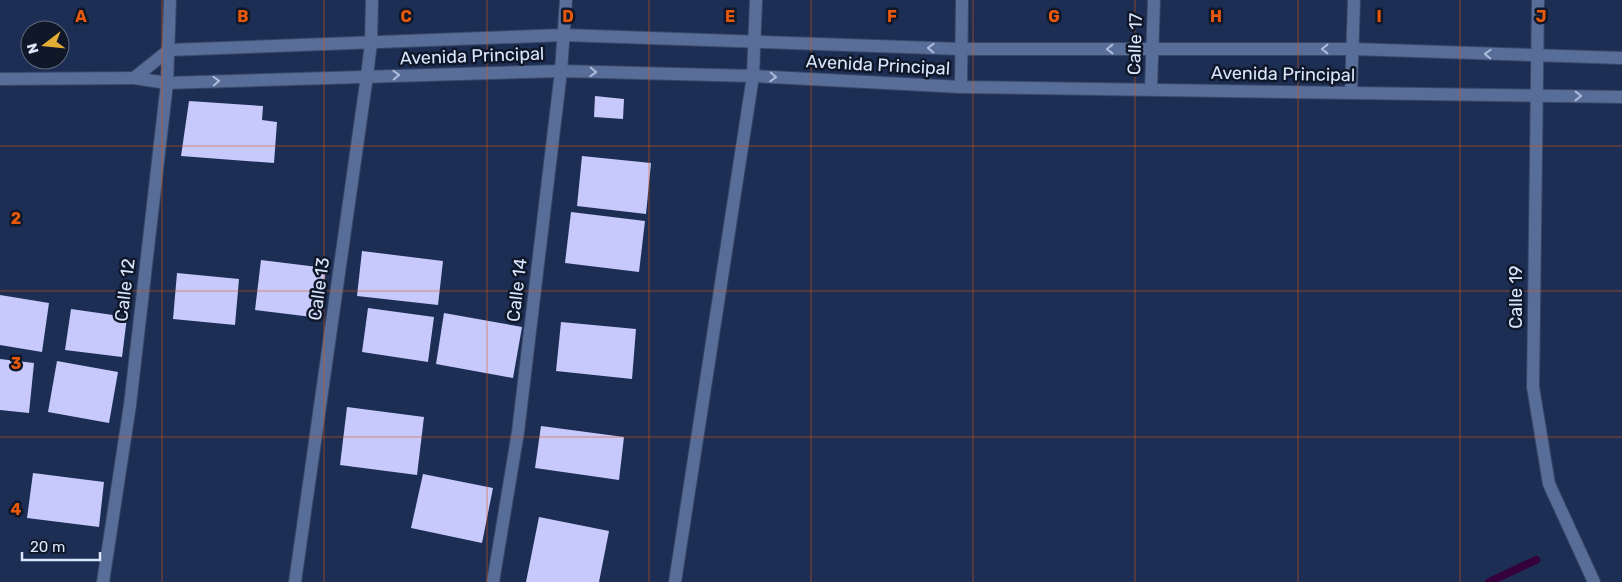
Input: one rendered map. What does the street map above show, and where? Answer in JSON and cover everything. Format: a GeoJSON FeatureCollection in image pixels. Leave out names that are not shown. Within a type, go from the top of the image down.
{"type":"FeatureCollection","features":[{"type":"Feature","properties":{"kind":"street","name":"Calle 12"},"geometry":{"type":"LineString","coordinates":[[103,582],[130,405],[167,83],[170,0]]}},
{"type":"Feature","properties":{"kind":"street","name":"Calle 13"},"geometry":{"type":"LineString","coordinates":[[295,582],[367,76],[371,42],[372,0]]}},
{"type":"Feature","properties":{"kind":"street","name":"Calle 14"},"geometry":{"type":"LineString","coordinates":[[493,582],[518,432],[561,71],[566,0]]}},
{"type":"Feature","properties":{"kind":"street"},"geometry":{"type":"LineString","coordinates":[[675,582],[753,76],[756,0]]}},
{"type":"Feature","properties":{"kind":"street"},"geometry":{"type":"LineString","coordinates":[[962,0],[962,87]]}},
{"type":"Feature","properties":{"kind":"street","name":"Calle 17"},"geometry":{"type":"LineString","coordinates":[[1151,90],[1154,0]]}},
{"type":"Feature","properties":{"kind":"street"},"geometry":{"type":"LineString","coordinates":[[1351,93],[1354,0]]}},
{"type":"Feature","properties":{"kind":"street","name":"Calle 19"},"geometry":{"type":"LineString","coordinates":[[1538,0],[1535,95],[1533,387],[1549,484],[1594,582]]}},
{"type":"Feature","properties":{"kind":"street","name":"Avenida Principal"},"geometry":{"type":"LineString","coordinates":[[169,50],[564,35],[961,49],[1353,49],[1622,58]]}},
{"type":"Feature","properties":{"kind":"street"},"geometry":{"type":"LineString","coordinates":[[134,78],[169,50]]}},
{"type":"Feature","properties":{"kind":"street","name":"Avenida Principal"},"geometry":{"type":"LineString","coordinates":[[0,79],[134,78],[167,83],[561,71],[753,76],[962,87],[1622,97]]}},
{"type":"Feature","properties":{"kind":"building"},"geometry":{"type":"Polygon","coordinates":[[[595,96],[624,99],[623,119],[594,117],[595,96]]]}},
{"type":"Feature","properties":{"kind":"building"},"geometry":{"type":"Polygon","coordinates":[[[189,101],[263,106],[262,120],[277,122],[274,163],[181,156],[189,101]]]}},
{"type":"Feature","properties":{"kind":"building"},"geometry":{"type":"Polygon","coordinates":[[[582,156],[651,163],[646,214],[577,206],[582,156]]]}},
{"type":"Feature","properties":{"kind":"building"},"geometry":{"type":"Polygon","coordinates":[[[571,212],[645,221],[639,272],[565,263],[571,212]]]}},
{"type":"Feature","properties":{"kind":"building"},"geometry":{"type":"Polygon","coordinates":[[[362,251],[443,261],[438,305],[357,296],[362,251]]]}},
{"type":"Feature","properties":{"kind":"building"},"geometry":{"type":"Polygon","coordinates":[[[261,260],[326,268],[320,318],[255,310],[261,260]]]}},
{"type":"Feature","properties":{"kind":"building"},"geometry":{"type":"Polygon","coordinates":[[[177,273],[239,279],[235,325],[173,319],[177,273]]]}},
{"type":"Feature","properties":{"kind":"building"},"geometry":{"type":"Polygon","coordinates":[[[0,295],[49,303],[42,352],[0,345],[0,295]]]}},
{"type":"Feature","properties":{"kind":"building"},"geometry":{"type":"Polygon","coordinates":[[[368,308],[434,317],[428,362],[362,352],[368,308]]]}},
{"type":"Feature","properties":{"kind":"building"},"geometry":{"type":"Polygon","coordinates":[[[71,309],[127,317],[122,357],[65,350],[71,309]]]}},
{"type":"Feature","properties":{"kind":"building"},"geometry":{"type":"Polygon","coordinates":[[[444,313],[522,327],[513,378],[436,364],[444,313]]]}},
{"type":"Feature","properties":{"kind":"building"},"geometry":{"type":"Polygon","coordinates":[[[561,322],[636,329],[632,379],[556,371],[561,322]]]}},
{"type":"Feature","properties":{"kind":"building"},"geometry":{"type":"Polygon","coordinates":[[[0,359],[34,363],[29,413],[0,410],[0,359]]]}},
{"type":"Feature","properties":{"kind":"building"},"geometry":{"type":"Polygon","coordinates":[[[57,361],[118,372],[109,423],[48,412],[57,361]]]}},
{"type":"Feature","properties":{"kind":"building"},"geometry":{"type":"Polygon","coordinates":[[[347,407],[424,417],[417,475],[340,465],[347,407]]]}},
{"type":"Feature","properties":{"kind":"building"},"geometry":{"type":"Polygon","coordinates":[[[541,426],[624,437],[619,480],[535,468],[541,426]]]}},
{"type":"Feature","properties":{"kind":"building"},"geometry":{"type":"Polygon","coordinates":[[[33,473],[104,482],[99,527],[27,518],[33,473]]]}},
{"type":"Feature","properties":{"kind":"building"},"geometry":{"type":"Polygon","coordinates":[[[423,474],[493,488],[482,543],[411,528],[423,474]]]}},
{"type":"Feature","properties":{"kind":"building"},"geometry":{"type":"Polygon","coordinates":[[[539,517],[609,531],[599,582],[526,582],[539,517]]]}},
{"type":"Feature","properties":{"kind":"waterway"},"geometry":{"type":"LineString","coordinates":[[1489,582],[1536,560]]}}]}
